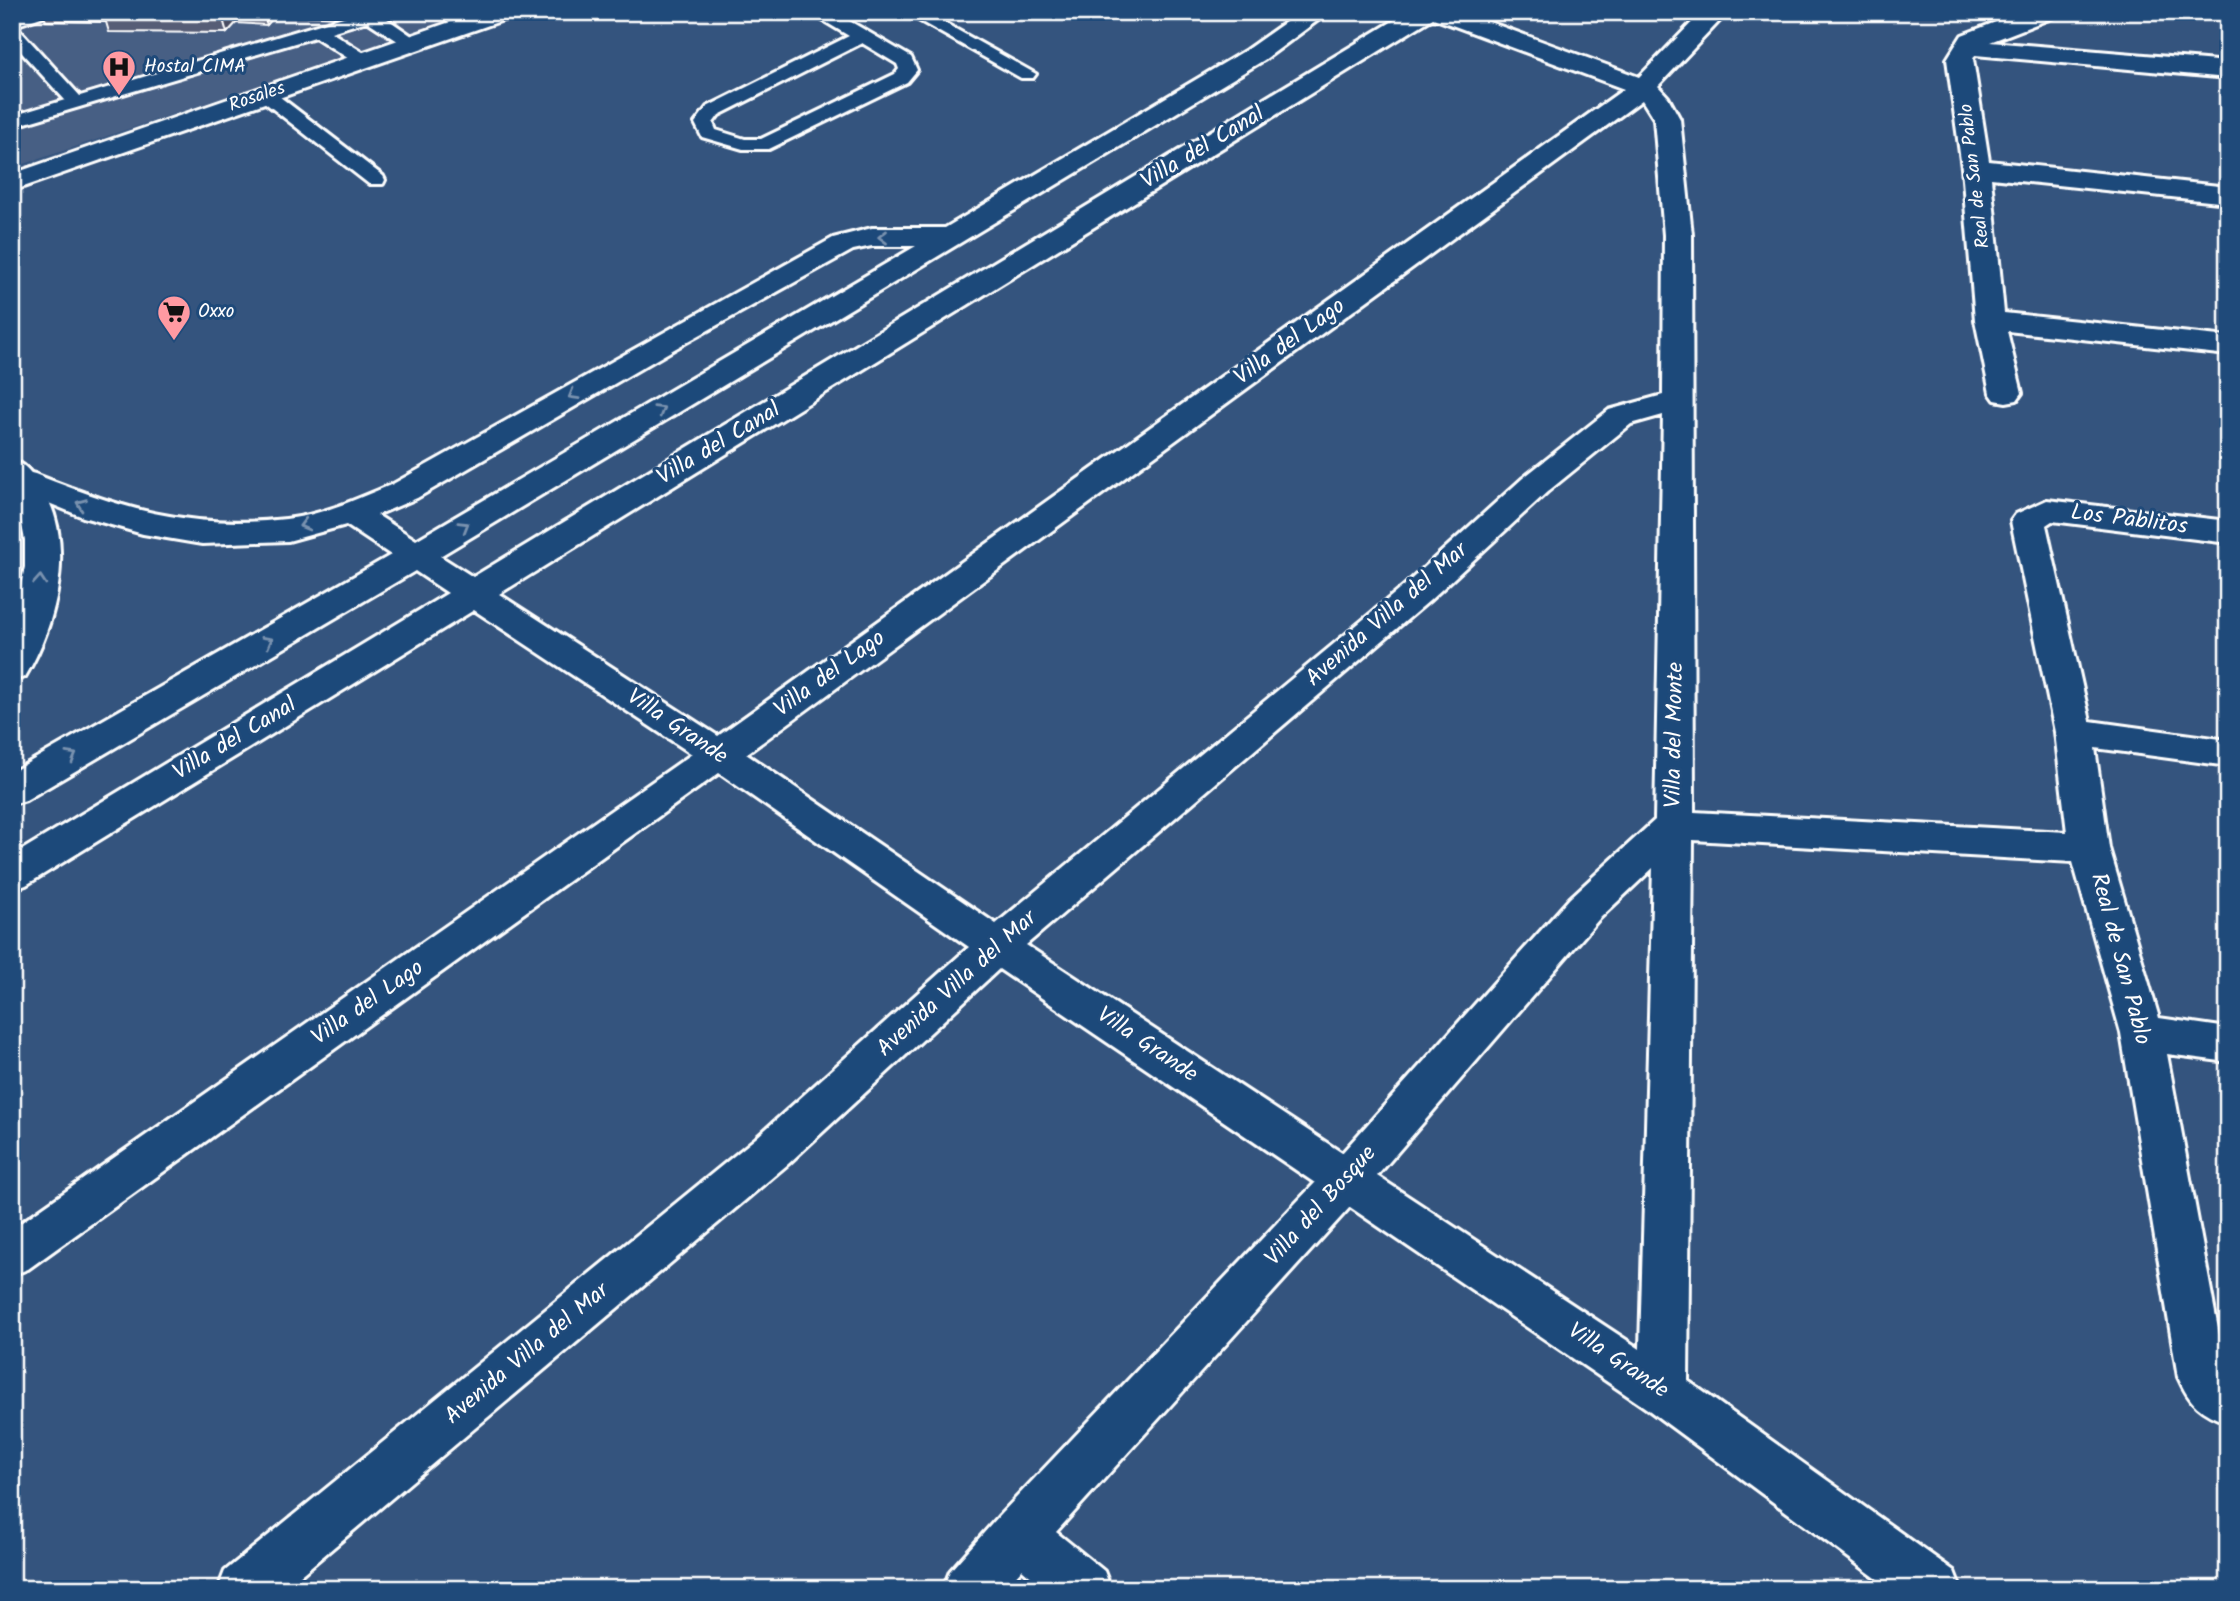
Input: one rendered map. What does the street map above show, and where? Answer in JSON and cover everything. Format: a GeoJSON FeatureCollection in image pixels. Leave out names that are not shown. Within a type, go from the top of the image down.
{"type":"FeatureCollection","features":[{"type":"Feature","properties":{"kind":"street","name":"Rosales"},"geometry":{"type":"LineString","coordinates":[[12,183],[503,12]]}},
{"type":"Feature","properties":{"kind":"street"},"geometry":{"type":"LineString","coordinates":[[12,790],[416,555],[951,237],[1255,55],[1317,12]]}},
{"type":"Feature","properties":{"kind":"street","name":"Villa del Canal"},"geometry":{"type":"LineString","coordinates":[[12,875],[1426,12]]}},
{"type":"Feature","properties":{"kind":"street"},"geometry":{"type":"LineString","coordinates":[[1438,12],[1643,87]]}},
{"type":"Feature","properties":{"kind":"street","name":"Villa del Lago"},"geometry":{"type":"LineString","coordinates":[[12,1255],[719,754],[1643,87],[1716,12]]}},
{"type":"Feature","properties":{"kind":"street"},"geometry":{"type":"LineString","coordinates":[[1965,47],[1971,40],[2045,12]]}},
{"type":"Feature","properties":{"kind":"street"},"geometry":{"type":"LineString","coordinates":[[1965,47],[2228,70]]}},
{"type":"Feature","properties":{"kind":"street","name":"Real de San Pablo"},"geometry":{"type":"LineString","coordinates":[[1965,47],[1960,59],[1976,168],[1990,320],[2006,393]]}},
{"type":"Feature","properties":{"kind":"street","name":"Villa del Monte"},"geometry":{"type":"LineString","coordinates":[[1643,87],[1655,97],[1667,119],[1678,235],[1679,400],[1674,825],[1663,1392]]}},
{"type":"Feature","properties":{"kind":"street"},"geometry":{"type":"LineString","coordinates":[[1976,168],[2228,195]]}},
{"type":"Feature","properties":{"kind":"street"},"geometry":{"type":"LineString","coordinates":[[17,475],[107,513],[143,523],[202,533],[288,530],[351,513],[405,491],[831,249],[856,239],[872,237],[951,237]]}},
{"type":"Feature","properties":{"kind":"street"},"geometry":{"type":"LineString","coordinates":[[1990,320],[2228,346]]}},
{"type":"Feature","properties":{"kind":"street","name":"Avenida Villa del Mar"},"geometry":{"type":"LineString","coordinates":[[244,1589],[772,1151],[997,946],[1417,593],[1535,485],[1620,417],[1679,400]]}},
{"type":"Feature","properties":{"kind":"street"},"geometry":{"type":"LineString","coordinates":[[12,668],[24,646],[39,594],[42,541],[39,514],[17,475]]}},
{"type":"Feature","properties":{"kind":"street","name":"Los Pablitos"},"geometry":{"type":"LineString","coordinates":[[2033,517],[2047,510],[2228,532]]}},
{"type":"Feature","properties":{"kind":"street","name":"Villa Grande"},"geometry":{"type":"LineString","coordinates":[[351,513],[719,754],[997,946],[1663,1392],[1935,1589]]}},
{"type":"Feature","properties":{"kind":"street","name":"Real de San Pablo"},"geometry":{"type":"LineString","coordinates":[[2033,517],[2028,521],[2028,529],[2074,732],[2089,848],[2142,1033],[2202,1377],[2224,1399]]}},
{"type":"Feature","properties":{"kind":"street"},"geometry":{"type":"LineString","coordinates":[[2074,732],[2228,752]]}},
{"type":"Feature","properties":{"kind":"street"},"geometry":{"type":"LineString","coordinates":[[1674,825],[2089,848]]}},
{"type":"Feature","properties":{"kind":"street","name":"Villa del Bosque"},"geometry":{"type":"LineString","coordinates":[[969,1589],[1347,1179],[1584,909],[1674,825]]}},
{"type":"Feature","properties":{"kind":"street"},"geometry":{"type":"LineString","coordinates":[[2142,1033],[2228,1045]]}},
{"type":"Feature","properties":{"kind":"street"},"geometry":{"type":"LineString","coordinates":[[1018,1533],[1085,1589]]}},
{"type":"Feature","properties":{"kind":"lane"},"geometry":{"type":"LineString","coordinates":[[12,22],[38,12]]}},
{"type":"Feature","properties":{"kind":"lane"},"geometry":{"type":"LineString","coordinates":[[817,12],[862,36],[905,61],[908,70],[901,78],[763,145],[743,144],[708,133],[704,123],[713,111],[862,36]]}},
{"type":"Feature","properties":{"kind":"lane"},"geometry":{"type":"LineString","coordinates":[[912,12],[1027,74]]}},
{"type":"Feature","properties":{"kind":"lane"},"geometry":{"type":"LineString","coordinates":[[12,122],[375,14],[413,43]]}},
{"type":"Feature","properties":{"kind":"lane"},"geometry":{"type":"LineString","coordinates":[[318,31],[363,60]]}},
{"type":"Feature","properties":{"kind":"lane"},"geometry":{"type":"LineString","coordinates":[[12,32],[77,103]]}},
{"type":"Feature","properties":{"kind":"lane"},"geometry":{"type":"LineString","coordinates":[[265,94],[376,180]]}},
{"type":"Feature","properties":{"kind":"shaded area","name":"Hostal CIMA"},"geometry":{"type":"Polygon","coordinates":[[[12,12],[478,12],[12,168],[12,12]]]}},
{"type":"Feature","properties":{"kind":"place","name":"Hostal CIMA"},"geometry":{"type":"Point","coordinates":[119,97]}},
{"type":"Feature","properties":{"kind":"place","name":"Oxxo"},"geometry":{"type":"Point","coordinates":[174,342]}}]}
